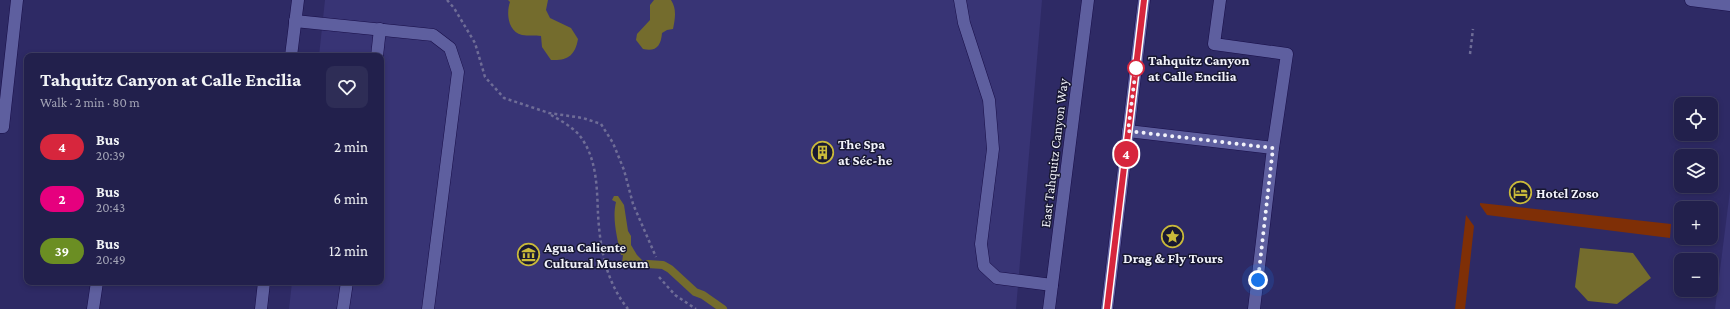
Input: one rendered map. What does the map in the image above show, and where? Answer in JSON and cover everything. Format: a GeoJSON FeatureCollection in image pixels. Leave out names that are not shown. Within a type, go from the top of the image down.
{"type":"FeatureCollection","features":[{"type":"Feature","properties":{"kind":"main road"},"geometry":{"type":"LineString","coordinates":[[0,127],[3,127],[17,0]]}},
{"type":"Feature","properties":{"kind":"main road"},"geometry":{"type":"LineString","coordinates":[[291,53],[298,0]]}},
{"type":"Feature","properties":{"kind":"main road"},"geometry":{"type":"LineString","coordinates":[[960,0],[964,23],[989,100],[993,149],[981,244],[984,266],[997,278],[1052,286]]}},
{"type":"Feature","properties":{"kind":"main road","name":"East Tahquitz Canyon Way"},"geometry":{"type":"LineString","coordinates":[[1049,309],[1088,0]]}},
{"type":"Feature","properties":{"kind":"main road"},"geometry":{"type":"LineString","coordinates":[[1107,309],[1144,0]]}},
{"type":"Feature","properties":{"kind":"main road"},"geometry":{"type":"LineString","coordinates":[[1220,0],[1214,44],[1287,54],[1273,148],[1254,309]]}},
{"type":"Feature","properties":{"kind":"main road"},"geometry":{"type":"LineString","coordinates":[[1691,0],[1730,5]]}},
{"type":"Feature","properties":{"kind":"main road"},"geometry":{"type":"LineString","coordinates":[[295,21],[434,35],[450,48],[458,72],[428,309]]}},
{"type":"Feature","properties":{"kind":"main road"},"geometry":{"type":"LineString","coordinates":[[377,53],[380,29]]}},
{"type":"Feature","properties":{"kind":"main road"},"geometry":{"type":"LineString","coordinates":[[1128,131],[1273,148]]}},
{"type":"Feature","properties":{"kind":"main road"},"geometry":{"type":"LineString","coordinates":[[93,309],[97,285]]}},
{"type":"Feature","properties":{"kind":"main road"},"geometry":{"type":"LineString","coordinates":[[260,309],[264,285]]}},
{"type":"Feature","properties":{"kind":"main road"},"geometry":{"type":"LineString","coordinates":[[343,309],[347,285]]}},
{"type":"Feature","properties":{"kind":"path"},"geometry":{"type":"LineString","coordinates":[[447,0],[454,8],[475,43],[485,77],[504,98],[549,113],[583,118],[600,124],[613,143],[624,170],[640,223],[656,257]]}},
{"type":"Feature","properties":{"kind":"path"},"geometry":{"type":"LineString","coordinates":[[1470,54],[1473,29]]}},
{"type":"Feature","properties":{"kind":"path"},"geometry":{"type":"LineString","coordinates":[[549,113],[577,132],[584,141],[590,154],[597,191],[601,248],[607,270],[620,299],[628,309]]}},
{"type":"Feature","properties":{"kind":"path"},"geometry":{"type":"LineString","coordinates":[[659,277],[675,295],[696,309]]}},
{"type":"Feature","properties":{"kind":"shaded area"},"geometry":{"type":"Polygon","coordinates":[[[325,0],[1042,0],[1016,309],[289,309],[292,285],[384,285],[384,53],[319,53],[325,0]]]}},
{"type":"Feature","properties":{"kind":"shaded area"},"geometry":{"type":"Polygon","coordinates":[[[508,0],[548,0],[546,10],[550,18],[571,28],[578,39],[575,50],[562,60],[551,60],[542,47],[541,36],[522,35],[517,33],[511,26],[508,16],[510,2],[508,0]]]}},
{"type":"Feature","properties":{"kind":"shaded area"},"geometry":{"type":"Polygon","coordinates":[[[654,0],[671,0],[675,10],[675,18],[673,29],[662,33],[659,45],[654,49],[648,50],[643,49],[636,40],[637,34],[650,20],[650,5],[654,0]]]}},
{"type":"Feature","properties":{"kind":"shaded area"},"geometry":{"type":"Polygon","coordinates":[[[1730,191],[1730,309],[1715,309],[1717,297],[1718,297],[1718,285],[1730,191]]]}},
{"type":"Feature","properties":{"kind":"shaded area"},"geometry":{"type":"Polygon","coordinates":[[[614,196],[618,196],[624,205],[628,231],[631,236],[631,245],[643,261],[648,262],[648,266],[629,268],[622,263],[623,255],[621,255],[615,221],[616,202],[612,200],[614,196]]]}},
{"type":"Feature","properties":{"kind":"shaded area"},"geometry":{"type":"Polygon","coordinates":[[[1480,203],[1671,224],[1670,238],[1487,215],[1480,203]]]}},
{"type":"Feature","properties":{"kind":"shaded area"},"geometry":{"type":"Polygon","coordinates":[[[1466,215],[1474,226],[1465,309],[1455,309],[1466,215]]]}},
{"type":"Feature","properties":{"kind":"shaded area"},"geometry":{"type":"Polygon","coordinates":[[[1580,248],[1633,253],[1651,278],[1617,304],[1588,301],[1575,287],[1580,248]]]}},
{"type":"Feature","properties":{"kind":"waterway"},"geometry":{"type":"LineString","coordinates":[[648,264],[663,265],[670,269],[695,292],[703,295],[723,309]]}},
{"type":"Feature","properties":{"kind":"bus line","name":"4"},"geometry":{"type":"LineString","coordinates":[[1107,309],[1144,0]]}},
{"type":"Feature","properties":{"kind":"place","name":"Tahquitz Canyon at Calle Encilia"},"geometry":{"type":"Point","coordinates":[1136,68]}},
{"type":"Feature","properties":{"kind":"place","name":"The Spa at Séc-he"},"geometry":{"type":"Point","coordinates":[822,152]}},
{"type":"Feature","properties":{"kind":"place","name":"Hotel Zoso"},"geometry":{"type":"Point","coordinates":[1521,193]}},
{"type":"Feature","properties":{"kind":"place","name":"Drag & Fly Tours"},"geometry":{"type":"Point","coordinates":[1173,236]}},
{"type":"Feature","properties":{"kind":"place","name":"Agua Caliente Cultural Museum"},"geometry":{"type":"Point","coordinates":[529,255]}},
{"type":"Feature","properties":{"kind":"route"},"geometry":{"type":"LineString","coordinates":[[1136,68],[1128,131],[1273,148],[1258,280]]}}]}
